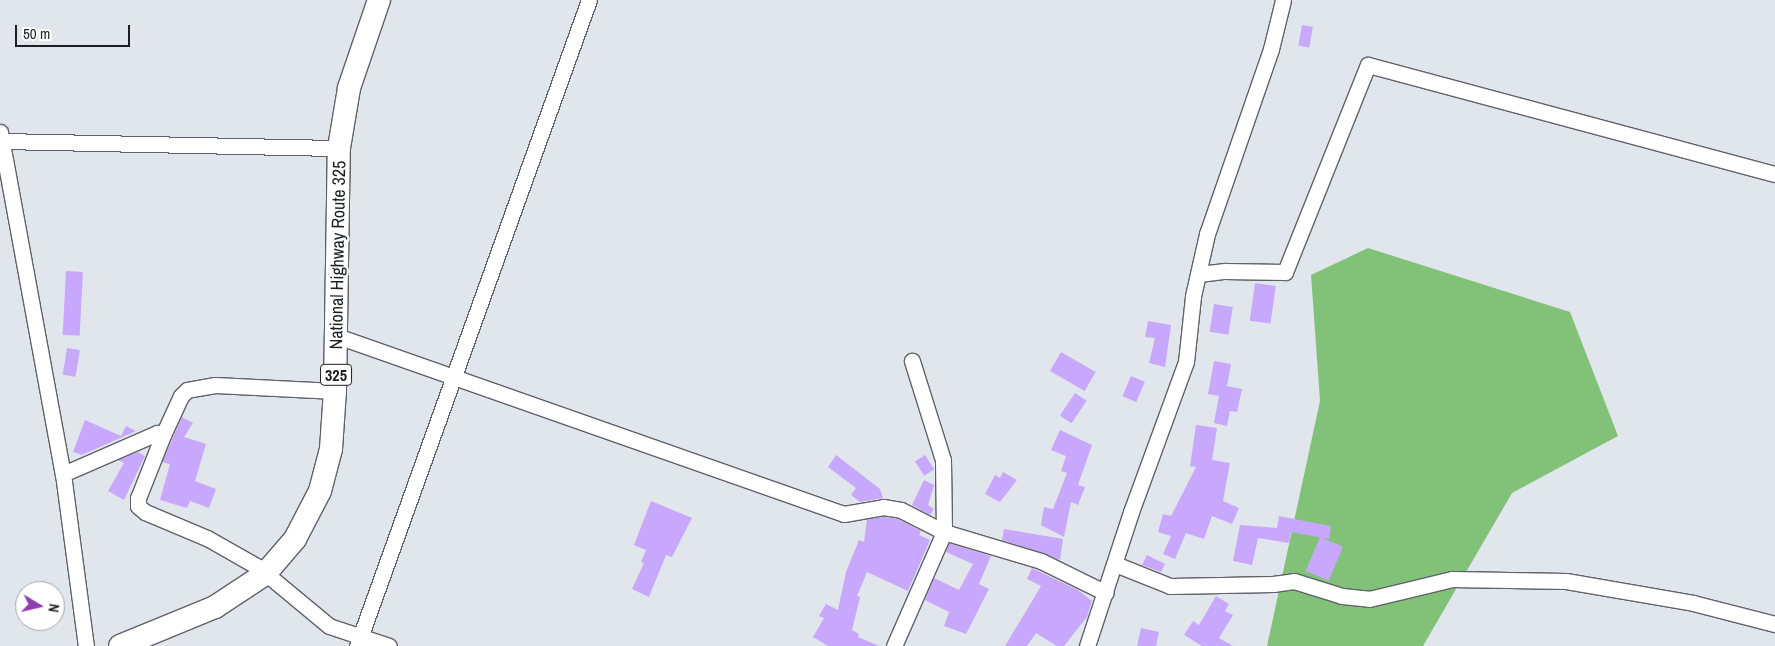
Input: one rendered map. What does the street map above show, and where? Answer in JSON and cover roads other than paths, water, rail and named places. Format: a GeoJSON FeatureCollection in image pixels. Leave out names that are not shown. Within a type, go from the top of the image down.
{"type":"FeatureCollection","features":[{"type":"Feature","properties":{"kind":"highway","name":"National Highway Route 325"},"geometry":{"type":"LineString","coordinates":[[120,646],[215,607],[265,574],[295,539],[320,491],[331,450],[335,391],[339,148],[349,88],[379,0]]}},
{"type":"Feature","properties":{"kind":"street"},"geometry":{"type":"LineString","coordinates":[[358,642],[451,376],[516,208],[589,0]]}},
{"type":"Feature","properties":{"kind":"street"},"geometry":{"type":"LineString","coordinates":[[1087,646],[1186,362],[1207,234],[1272,49],[1283,0]]}},
{"type":"Feature","properties":{"kind":"street"},"geometry":{"type":"LineString","coordinates":[[1199,274],[1224,271],[1285,272],[1368,65],[1775,174]]}},
{"type":"Feature","properties":{"kind":"street"},"geometry":{"type":"LineString","coordinates":[[86,646],[63,474],[1,137],[339,148]]}},
{"type":"Feature","properties":{"kind":"street"},"geometry":{"type":"LineString","coordinates":[[337,336],[844,514],[883,506],[900,510],[944,532],[1041,562],[1106,593]]}},
{"type":"Feature","properties":{"kind":"street"},"geometry":{"type":"LineString","coordinates":[[894,646],[944,532],[942,454],[912,361]]}},
{"type":"Feature","properties":{"kind":"street"},"geometry":{"type":"LineString","coordinates":[[335,391],[199,386],[181,396],[138,498],[138,506],[145,512],[207,538],[258,567],[329,626],[358,642],[389,646]]}},
{"type":"Feature","properties":{"kind":"street"},"geometry":{"type":"LineString","coordinates":[[63,474],[156,433],[163,436]]}},
{"type":"Feature","properties":{"kind":"street"},"geometry":{"type":"LineString","coordinates":[[1115,564],[1170,586],[1273,584],[1294,581],[1342,596],[1369,599],[1452,579],[1566,581],[1684,601],[1775,624]]}}]}
